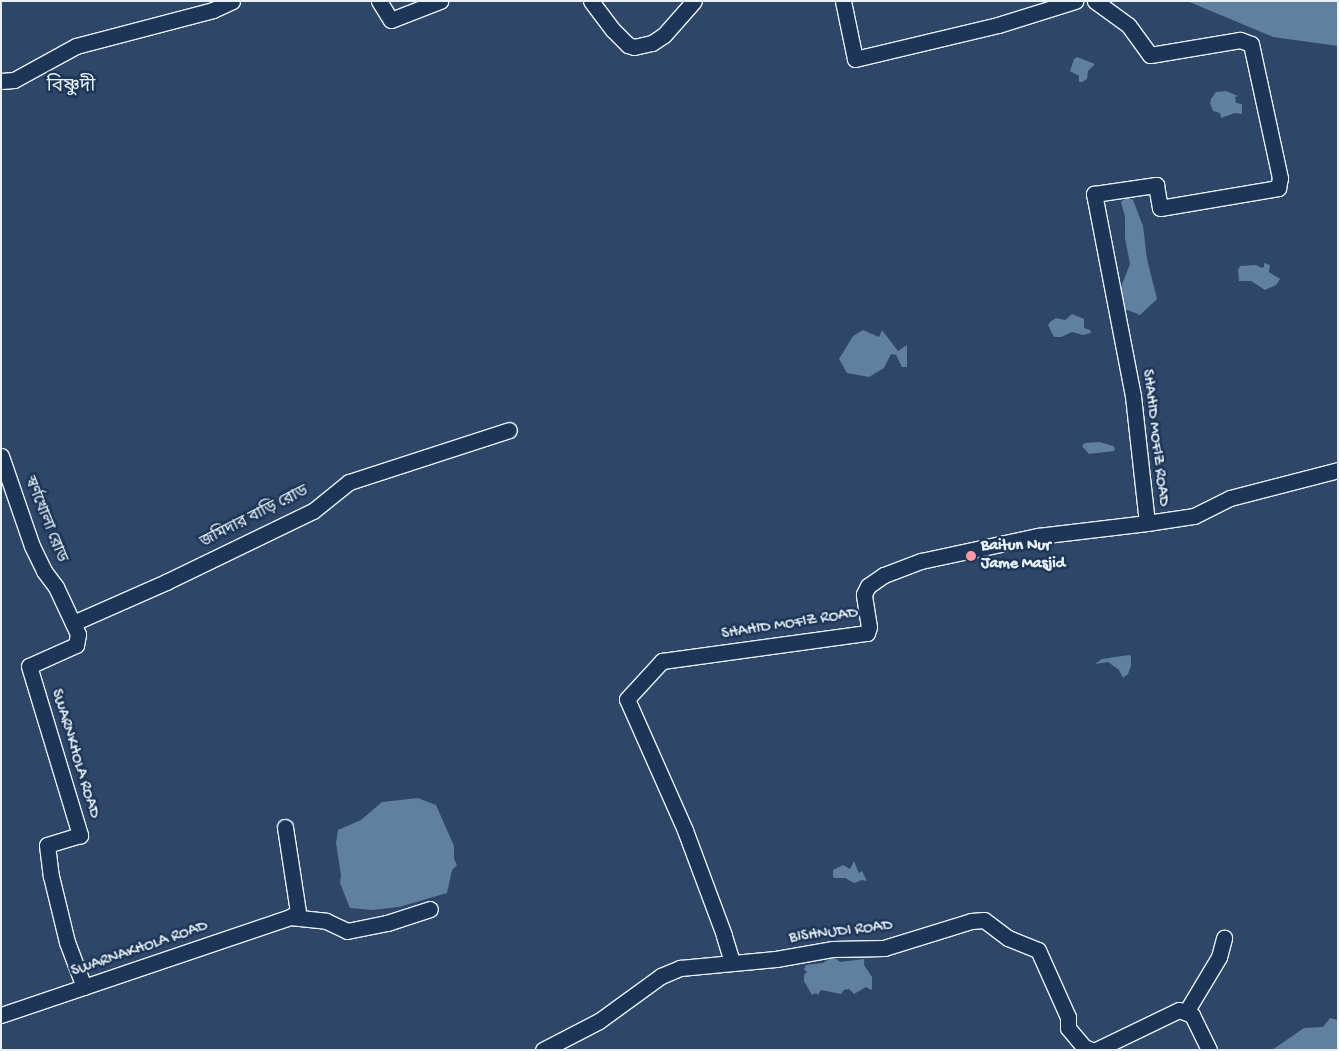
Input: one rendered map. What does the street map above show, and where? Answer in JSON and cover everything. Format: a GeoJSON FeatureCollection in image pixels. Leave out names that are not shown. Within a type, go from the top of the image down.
{"type":"FeatureCollection","features":[{"type":"Feature","properties":{"kind":"street"},"geometry":{"type":"LineString","coordinates":[[1,80],[14,80],[76,46],[214,10],[232,1]]}},
{"type":"Feature","properties":{"kind":"street"},"geometry":{"type":"LineString","coordinates":[[379,1],[391,20],[440,1]]}},
{"type":"Feature","properties":{"kind":"street"},"geometry":{"type":"LineString","coordinates":[[591,1],[613,30],[628,45],[634,47],[652,43],[664,35],[694,1]]}},
{"type":"Feature","properties":{"kind":"street"},"geometry":{"type":"LineString","coordinates":[[842,1],[856,59],[998,25],[1075,1]]}},
{"type":"Feature","properties":{"kind":"street","name":"SHAHID MOFIZ ROAD"},"geometry":{"type":"LineString","coordinates":[[732,962],[724,935],[685,830],[627,699],[662,661],[867,632],[869,627],[864,594],[868,586],[884,575],[921,561],[1038,536],[1147,523],[1137,431],[1125,348],[1094,194],[1156,185],[1160,208],[1278,188],[1280,178],[1252,44],[1240,40],[1150,55],[1128,25],[1095,1]]}},
{"type":"Feature","properties":{"kind":"street","name":"জমিদার বাড়ি রোড"},"geometry":{"type":"LineString","coordinates":[[73,622],[166,582],[314,511],[349,482],[510,430]]}},
{"type":"Feature","properties":{"kind":"street","name":"স্বর্ণখোলা রোড"},"geometry":{"type":"LineString","coordinates":[[1,456],[32,546],[44,571],[56,587],[73,622]]}},
{"type":"Feature","properties":{"kind":"street"},"geometry":{"type":"LineString","coordinates":[[1147,523],[1194,516],[1230,498],[1338,470]]}},
{"type":"Feature","properties":{"kind":"street","name":"SWARNKHOLA ROAD"},"geometry":{"type":"LineString","coordinates":[[73,622],[78,634],[76,645],[29,666],[80,835],[47,844],[51,876],[67,942],[84,987]]}},
{"type":"Feature","properties":{"kind":"street"},"geometry":{"type":"LineString","coordinates":[[285,827],[298,912],[290,917]]}},
{"type":"Feature","properties":{"kind":"street"},"geometry":{"type":"LineString","coordinates":[[290,917],[326,921],[347,931],[388,923],[430,909]]}},
{"type":"Feature","properties":{"kind":"street","name":"SWARNAKHOLA ROAD"},"geometry":{"type":"LineString","coordinates":[[1,1015],[290,917]]}},
{"type":"Feature","properties":{"kind":"street","name":"BISHNUDI ROAD"},"geometry":{"type":"LineString","coordinates":[[543,1050],[599,1021],[660,976],[680,968],[776,959],[833,949],[884,948],[971,921],[984,920],[1008,938],[1038,950],[1068,1016],[1068,1028],[1084,1047],[1091,1050]]}},
{"type":"Feature","properties":{"kind":"street"},"geometry":{"type":"LineString","coordinates":[[1186,1012],[1219,957],[1224,938]]}},
{"type":"Feature","properties":{"kind":"street"},"geometry":{"type":"LineString","coordinates":[[1096,1050],[1173,1011],[1186,1012],[1192,1015],[1209,1050]]}},
{"type":"Feature","properties":{"kind":"water"},"geometry":{"type":"Polygon","coordinates":[[[1187,1],[1338,1],[1338,46],[1273,37],[1187,1]]]}},
{"type":"Feature","properties":{"kind":"water"},"geometry":{"type":"Polygon","coordinates":[[[1077,57],[1095,64],[1088,71],[1087,79],[1082,82],[1079,82],[1079,76],[1070,71],[1074,59],[1077,57]]]}},
{"type":"Feature","properties":{"kind":"water"},"geometry":{"type":"Polygon","coordinates":[[[1226,91],[1238,96],[1235,97],[1236,103],[1242,104],[1242,114],[1235,113],[1221,118],[1220,113],[1213,111],[1210,103],[1211,99],[1216,92],[1226,91]]]}},
{"type":"Feature","properties":{"kind":"water"},"geometry":{"type":"Polygon","coordinates":[[[1126,197],[1133,200],[1143,226],[1147,259],[1157,299],[1140,315],[1125,309],[1121,287],[1130,264],[1125,238],[1125,217],[1121,202],[1126,197]]]}},
{"type":"Feature","properties":{"kind":"water"},"geometry":{"type":"Polygon","coordinates":[[[1264,263],[1270,265],[1269,272],[1280,279],[1276,285],[1265,290],[1251,281],[1239,281],[1238,270],[1240,266],[1256,265],[1262,268],[1264,263]]]}},
{"type":"Feature","properties":{"kind":"water"},"geometry":{"type":"Polygon","coordinates":[[[1072,314],[1084,319],[1084,328],[1090,330],[1091,333],[1083,335],[1072,332],[1061,337],[1054,337],[1048,325],[1050,322],[1056,318],[1065,320],[1072,314]]]}},
{"type":"Feature","properties":{"kind":"water"},"geometry":{"type":"Polygon","coordinates":[[[863,330],[879,337],[882,330],[898,351],[907,345],[907,367],[902,367],[896,355],[891,354],[884,368],[869,377],[847,373],[839,359],[853,336],[863,330]]]}},
{"type":"Feature","properties":{"kind":"water"},"geometry":{"type":"Polygon","coordinates":[[[1099,442],[1113,446],[1115,448],[1114,451],[1089,454],[1082,446],[1085,443],[1099,442]]]}},
{"type":"Feature","properties":{"kind":"water"},"geometry":{"type":"Polygon","coordinates":[[[1131,656],[1131,666],[1128,674],[1123,678],[1119,670],[1108,662],[1095,664],[1102,659],[1131,656]]]}},
{"type":"Feature","properties":{"kind":"water"},"geometry":{"type":"Polygon","coordinates":[[[418,798],[436,805],[454,846],[454,859],[457,865],[452,870],[447,893],[399,907],[372,910],[350,908],[340,883],[341,875],[336,843],[338,830],[361,820],[382,802],[418,798]]]}},
{"type":"Feature","properties":{"kind":"water"},"geometry":{"type":"Polygon","coordinates":[[[854,861],[859,873],[862,871],[867,881],[862,880],[854,883],[845,878],[834,878],[833,870],[843,865],[850,869],[854,861]]]}},
{"type":"Feature","properties":{"kind":"water"},"geometry":{"type":"Polygon","coordinates":[[[835,958],[840,962],[864,959],[864,965],[872,977],[872,989],[866,987],[854,994],[849,989],[844,990],[841,994],[821,990],[818,995],[816,993],[812,995],[804,981],[804,975],[807,972],[804,969],[806,965],[823,963],[835,958]]]}},
{"type":"Feature","properties":{"kind":"water"},"geometry":{"type":"Polygon","coordinates":[[[1330,1018],[1338,1020],[1338,1050],[1272,1050],[1304,1028],[1323,1027],[1330,1018]]]}},
{"type":"Feature","properties":{"kind":"place","name":"Baitun Nur Jame Masjid"},"geometry":{"type":"Point","coordinates":[971,556]}},
{"type":"Feature","properties":{"kind":"district","name":"বিষ্ণুদী"},"geometry":{"type":"Point","coordinates":[71,88]}}]}
